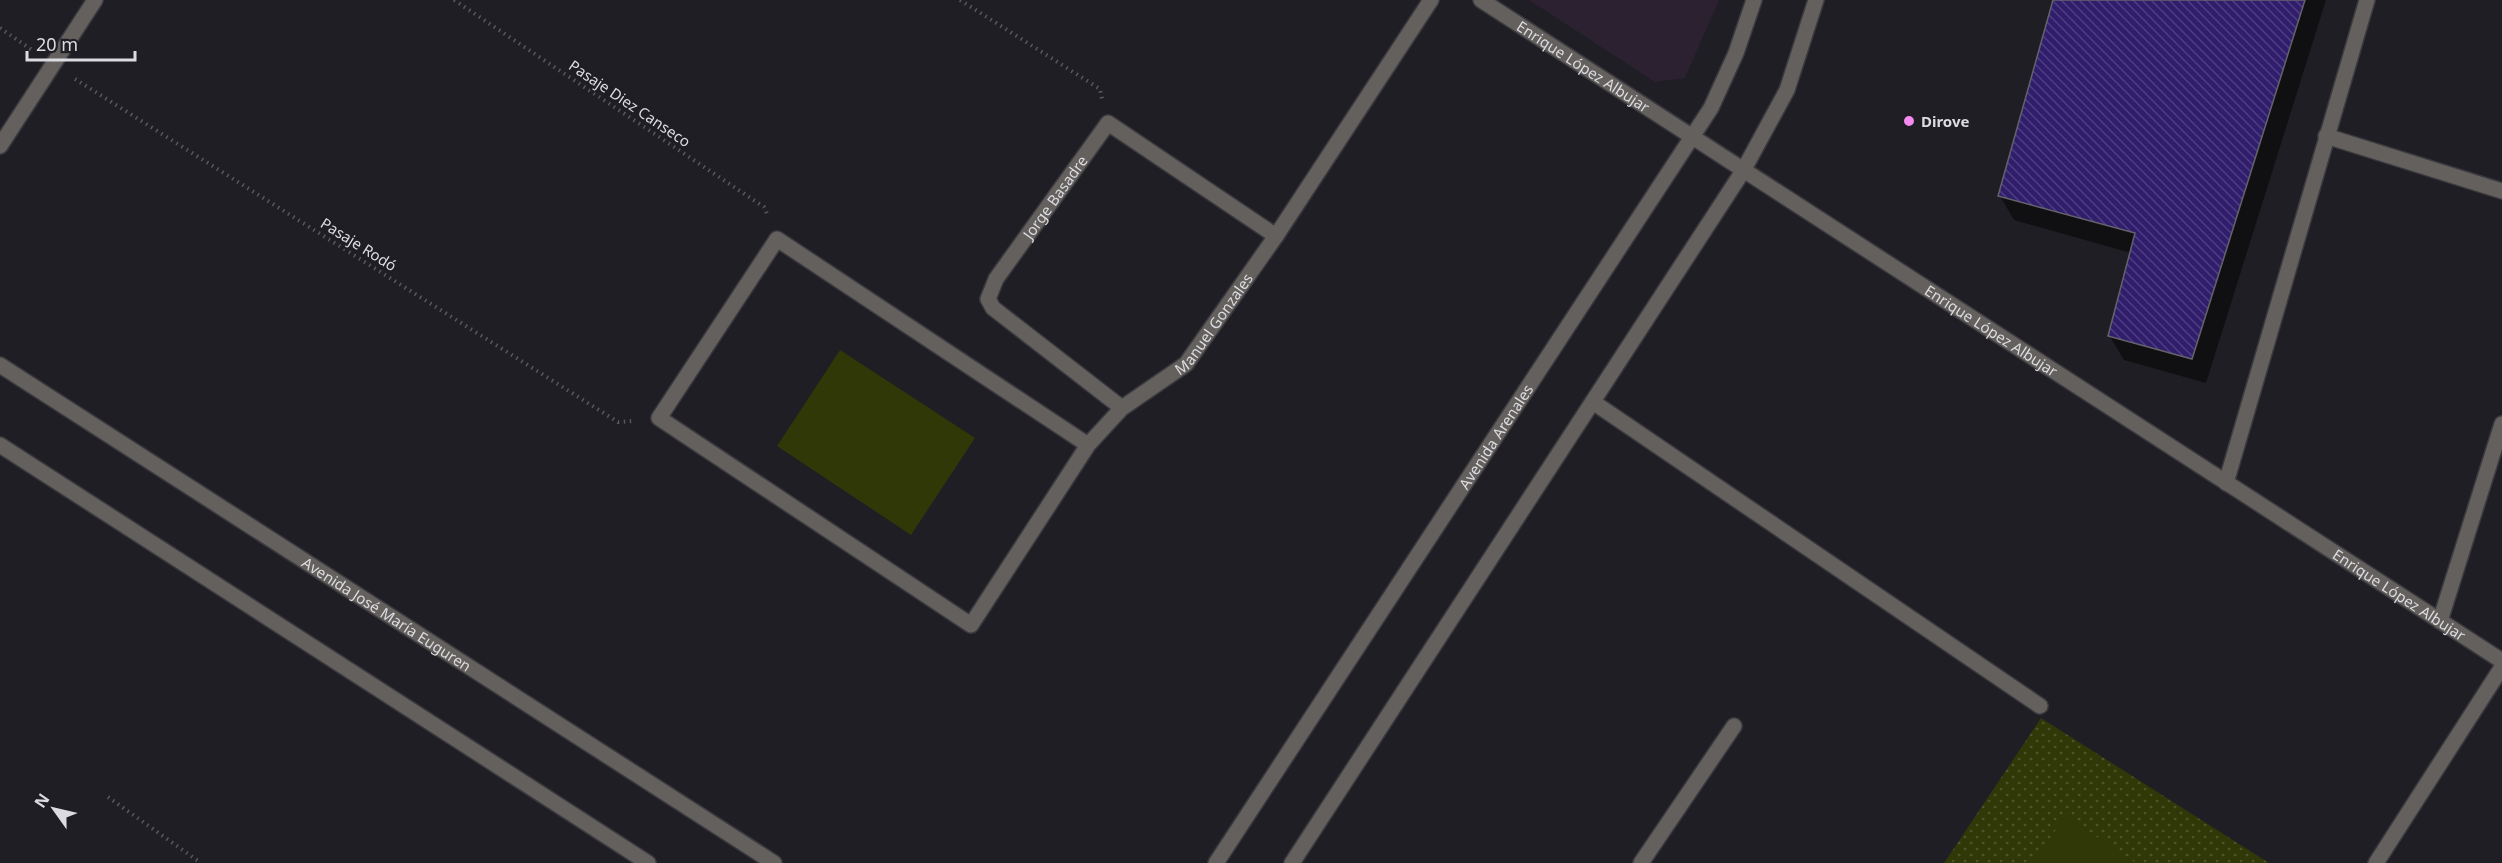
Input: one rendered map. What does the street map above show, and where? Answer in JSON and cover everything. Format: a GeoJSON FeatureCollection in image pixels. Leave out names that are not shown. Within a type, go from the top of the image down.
{"type":"FeatureCollection","features":[{"type":"Feature","properties":{"kind":"street"},"geometry":{"type":"LineString","coordinates":[[0,146],[94,0]]}},
{"type":"Feature","properties":{"kind":"street","name":"Manuel Gonzales"},"geometry":{"type":"LineString","coordinates":[[659,418],[971,625],[1088,445],[1122,408],[1186,364],[1276,236],[1431,0]]}},
{"type":"Feature","properties":{"kind":"street","name":"Enrique López Albujar"},"geometry":{"type":"LineString","coordinates":[[1481,0],[1690,138],[2502,661]]}},
{"type":"Feature","properties":{"kind":"street","name":"Avenida Arenales"},"geometry":{"type":"LineString","coordinates":[[1216,863],[1711,108],[1736,53],[1754,0]]}},
{"type":"Feature","properties":{"kind":"street"},"geometry":{"type":"LineString","coordinates":[[1292,863],[1743,171],[1787,90],[1816,0]]}},
{"type":"Feature","properties":{"kind":"street"},"geometry":{"type":"LineString","coordinates":[[2226,483],[2367,0]]}},
{"type":"Feature","properties":{"kind":"street"},"geometry":{"type":"LineString","coordinates":[[1108,123],[1276,236]]}},
{"type":"Feature","properties":{"kind":"street","name":"Jorge Basadre"},"geometry":{"type":"LineString","coordinates":[[1108,123],[996,279],[988,299],[993,308],[1122,408]]}},
{"type":"Feature","properties":{"kind":"street"},"geometry":{"type":"LineString","coordinates":[[2326,136],[2502,191]]}},
{"type":"Feature","properties":{"kind":"street"},"geometry":{"type":"LineString","coordinates":[[659,418],[777,239],[1088,445]]}},
{"type":"Feature","properties":{"kind":"street","name":"Avenida José María Euguren"},"geometry":{"type":"LineString","coordinates":[[0,365],[774,863]]}},
{"type":"Feature","properties":{"kind":"street"},"geometry":{"type":"LineString","coordinates":[[1593,402],[2040,706]]}},
{"type":"Feature","properties":{"kind":"street"},"geometry":{"type":"LineString","coordinates":[[2440,621],[2502,424]]}},
{"type":"Feature","properties":{"kind":"street"},"geometry":{"type":"LineString","coordinates":[[0,445],[648,863]]}},
{"type":"Feature","properties":{"kind":"street"},"geometry":{"type":"LineString","coordinates":[[2376,863],[2502,667]]}},
{"type":"Feature","properties":{"kind":"street"},"geometry":{"type":"LineString","coordinates":[[1641,863],[1734,726]]}},
{"type":"Feature","properties":{"kind":"path","name":"Pasaje Diez Canseco"},"geometry":{"type":"LineString","coordinates":[[454,0],[764,207],[777,239]]}},
{"type":"Feature","properties":{"kind":"path"},"geometry":{"type":"LineString","coordinates":[[960,0],[1100,89],[1108,123]]}},
{"type":"Feature","properties":{"kind":"path","name":"Pasaje Rodó"},"geometry":{"type":"LineString","coordinates":[[0,28],[52,64],[618,422],[659,418]]}},
{"type":"Feature","properties":{"kind":"path"},"geometry":{"type":"LineString","coordinates":[[108,797],[201,863]]}},
{"type":"Feature","properties":{"kind":"shaded area"},"geometry":{"type":"Polygon","coordinates":[[[1529,0],[1719,0],[1685,78],[1655,82],[1529,0]]]}},
{"type":"Feature","properties":{"kind":"green space"},"geometry":{"type":"Polygon","coordinates":[[[840,350],[975,438],[911,535],[777,446],[840,350]]]}},
{"type":"Feature","properties":{"kind":"green space"},"geometry":{"type":"Polygon","coordinates":[[[2041,718],[2269,863],[1944,863],[2041,718]]]}},
{"type":"Feature","properties":{"kind":"green space"},"geometry":{"type":"Polygon","coordinates":[[[2065,816],[2136,863],[2034,863],[2065,816]]]}},
{"type":"Feature","properties":{"kind":"building"},"geometry":{"type":"Polygon","coordinates":[[[2053,0],[2305,0],[2192,359],[2108,336],[2135,233],[1998,196],[2053,0]]]}},
{"type":"Feature","properties":{"kind":"place","name":"Dirove"},"geometry":{"type":"Point","coordinates":[1909,121]}}]}
